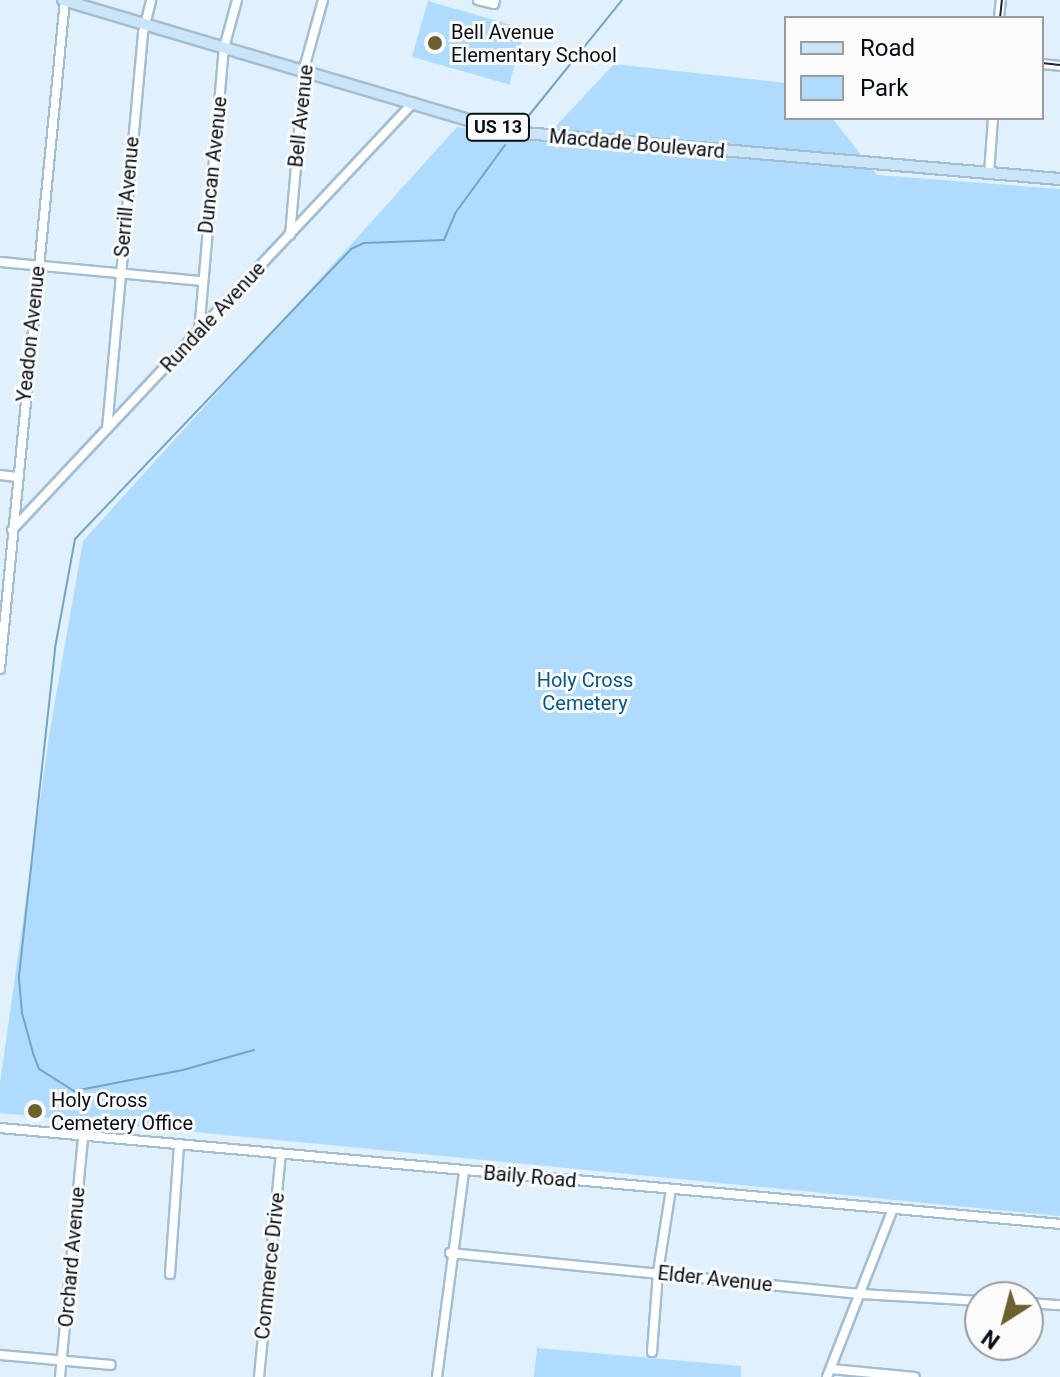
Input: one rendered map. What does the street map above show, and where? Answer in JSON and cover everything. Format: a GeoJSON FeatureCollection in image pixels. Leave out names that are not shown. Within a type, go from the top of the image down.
{"type":"FeatureCollection","features":[{"type":"Feature","properties":{"kind":"main road","name":"Macdade Boulevard"},"geometry":{"type":"LineString","coordinates":[[64,0],[492,126],[551,136],[989,174]]}},
{"type":"Feature","properties":{"kind":"main road","name":"US 13"},"geometry":{"type":"LineString","coordinates":[[989,174],[1060,179]]}},
{"type":"Feature","properties":{"kind":"street","name":"Yeadon Avenue"},"geometry":{"type":"LineString","coordinates":[[0,669],[64,0]]}},
{"type":"Feature","properties":{"kind":"street","name":"Serrill Avenue"},"geometry":{"type":"LineString","coordinates":[[107,430],[145,24],[151,0]]}},
{"type":"Feature","properties":{"kind":"street","name":"Duncan Avenue"},"geometry":{"type":"LineString","coordinates":[[199,332],[201,281],[224,48],[237,0]]}},
{"type":"Feature","properties":{"kind":"street","name":"Bell Avenue"},"geometry":{"type":"LineString","coordinates":[[290,235],[304,71],[323,0]]}},
{"type":"Feature","properties":{"kind":"street"},"geometry":{"type":"LineString","coordinates":[[478,0],[494,2]]}},
{"type":"Feature","properties":{"kind":"street","name":"Rundale Avenue"},"geometry":{"type":"LineString","coordinates":[[12,530],[413,103]]}},
{"type":"Feature","properties":{"kind":"street"},"geometry":{"type":"LineString","coordinates":[[989,174],[993,120]]}},
{"type":"Feature","properties":{"kind":"street"},"geometry":{"type":"LineString","coordinates":[[0,262],[201,281]]}},
{"type":"Feature","properties":{"kind":"street"},"geometry":{"type":"LineString","coordinates":[[109,395],[117,404],[133,402]]}},
{"type":"Feature","properties":{"kind":"street"},"geometry":{"type":"LineString","coordinates":[[0,475],[17,477]]}},
{"type":"Feature","properties":{"kind":"street"},"geometry":{"type":"LineString","coordinates":[[15,492],[23,505],[37,503]]}},
{"type":"Feature","properties":{"kind":"street","name":"Baily Road"},"geometry":{"type":"LineString","coordinates":[[0,1128],[1060,1224]]}},
{"type":"Feature","properties":{"kind":"street","name":"Orchard Avenue"},"geometry":{"type":"LineString","coordinates":[[60,1377],[83,1137]]}},
{"type":"Feature","properties":{"kind":"street"},"geometry":{"type":"LineString","coordinates":[[170,1274],[179,1145]]}},
{"type":"Feature","properties":{"kind":"street","name":"Commerce Drive"},"geometry":{"type":"LineString","coordinates":[[259,1377],[281,1154]]}},
{"type":"Feature","properties":{"kind":"street"},"geometry":{"type":"LineString","coordinates":[[437,1377],[450,1253],[464,1171]]}},
{"type":"Feature","properties":{"kind":"street"},"geometry":{"type":"LineString","coordinates":[[652,1352],[658,1272],[671,1189]]}},
{"type":"Feature","properties":{"kind":"street"},"geometry":{"type":"LineString","coordinates":[[893,1209],[829,1373],[915,1377]]}},
{"type":"Feature","properties":{"kind":"street","name":"Elder Avenue"},"geometry":{"type":"LineString","coordinates":[[450,1253],[860,1294],[964,1300]]}},
{"type":"Feature","properties":{"kind":"street"},"geometry":{"type":"LineString","coordinates":[[0,1355],[111,1365]]}},
{"type":"Feature","properties":{"kind":"green space"},"geometry":{"type":"Polygon","coordinates":[[[428,1],[525,29],[509,85],[412,57],[428,1]]]}},
{"type":"Feature","properties":{"kind":"green space","name":"Holy Cross Cemetery"},"geometry":{"type":"Polygon","coordinates":[[[614,64],[784,83],[784,120],[834,120],[877,175],[1060,189],[1060,1216],[0,1113],[0,1083],[50,730],[83,541],[457,127],[541,142],[614,64]]]}},
{"type":"Feature","properties":{"kind":"green space"},"geometry":{"type":"Polygon","coordinates":[[[537,1348],[741,1366],[741,1377],[534,1377],[537,1348]]]}},
{"type":"Feature","properties":{"kind":"waterway"},"geometry":{"type":"LineString","coordinates":[[526,119],[622,0]]}},
{"type":"Feature","properties":{"kind":"waterway"},"geometry":{"type":"LineString","coordinates":[[254,1050],[183,1070],[74,1091],[39,1069],[33,1053],[22,1013],[19,976],[55,648],[75,539],[351,249],[364,243],[444,240],[456,212],[505,145]]}},
{"type":"Feature","properties":{"kind":"tram line"},"geometry":{"type":"LineString","coordinates":[[1000,16],[1002,0]]}},
{"type":"Feature","properties":{"kind":"tram line"},"geometry":{"type":"LineString","coordinates":[[1044,63],[1060,65]]}},
{"type":"Feature","properties":{"kind":"place","name":"Bell Avenue Elementary School"},"geometry":{"type":"Point","coordinates":[435,43]}},
{"type":"Feature","properties":{"kind":"place","name":"Holy Cross Cemetery Office"},"geometry":{"type":"Point","coordinates":[35,1111]}}]}
